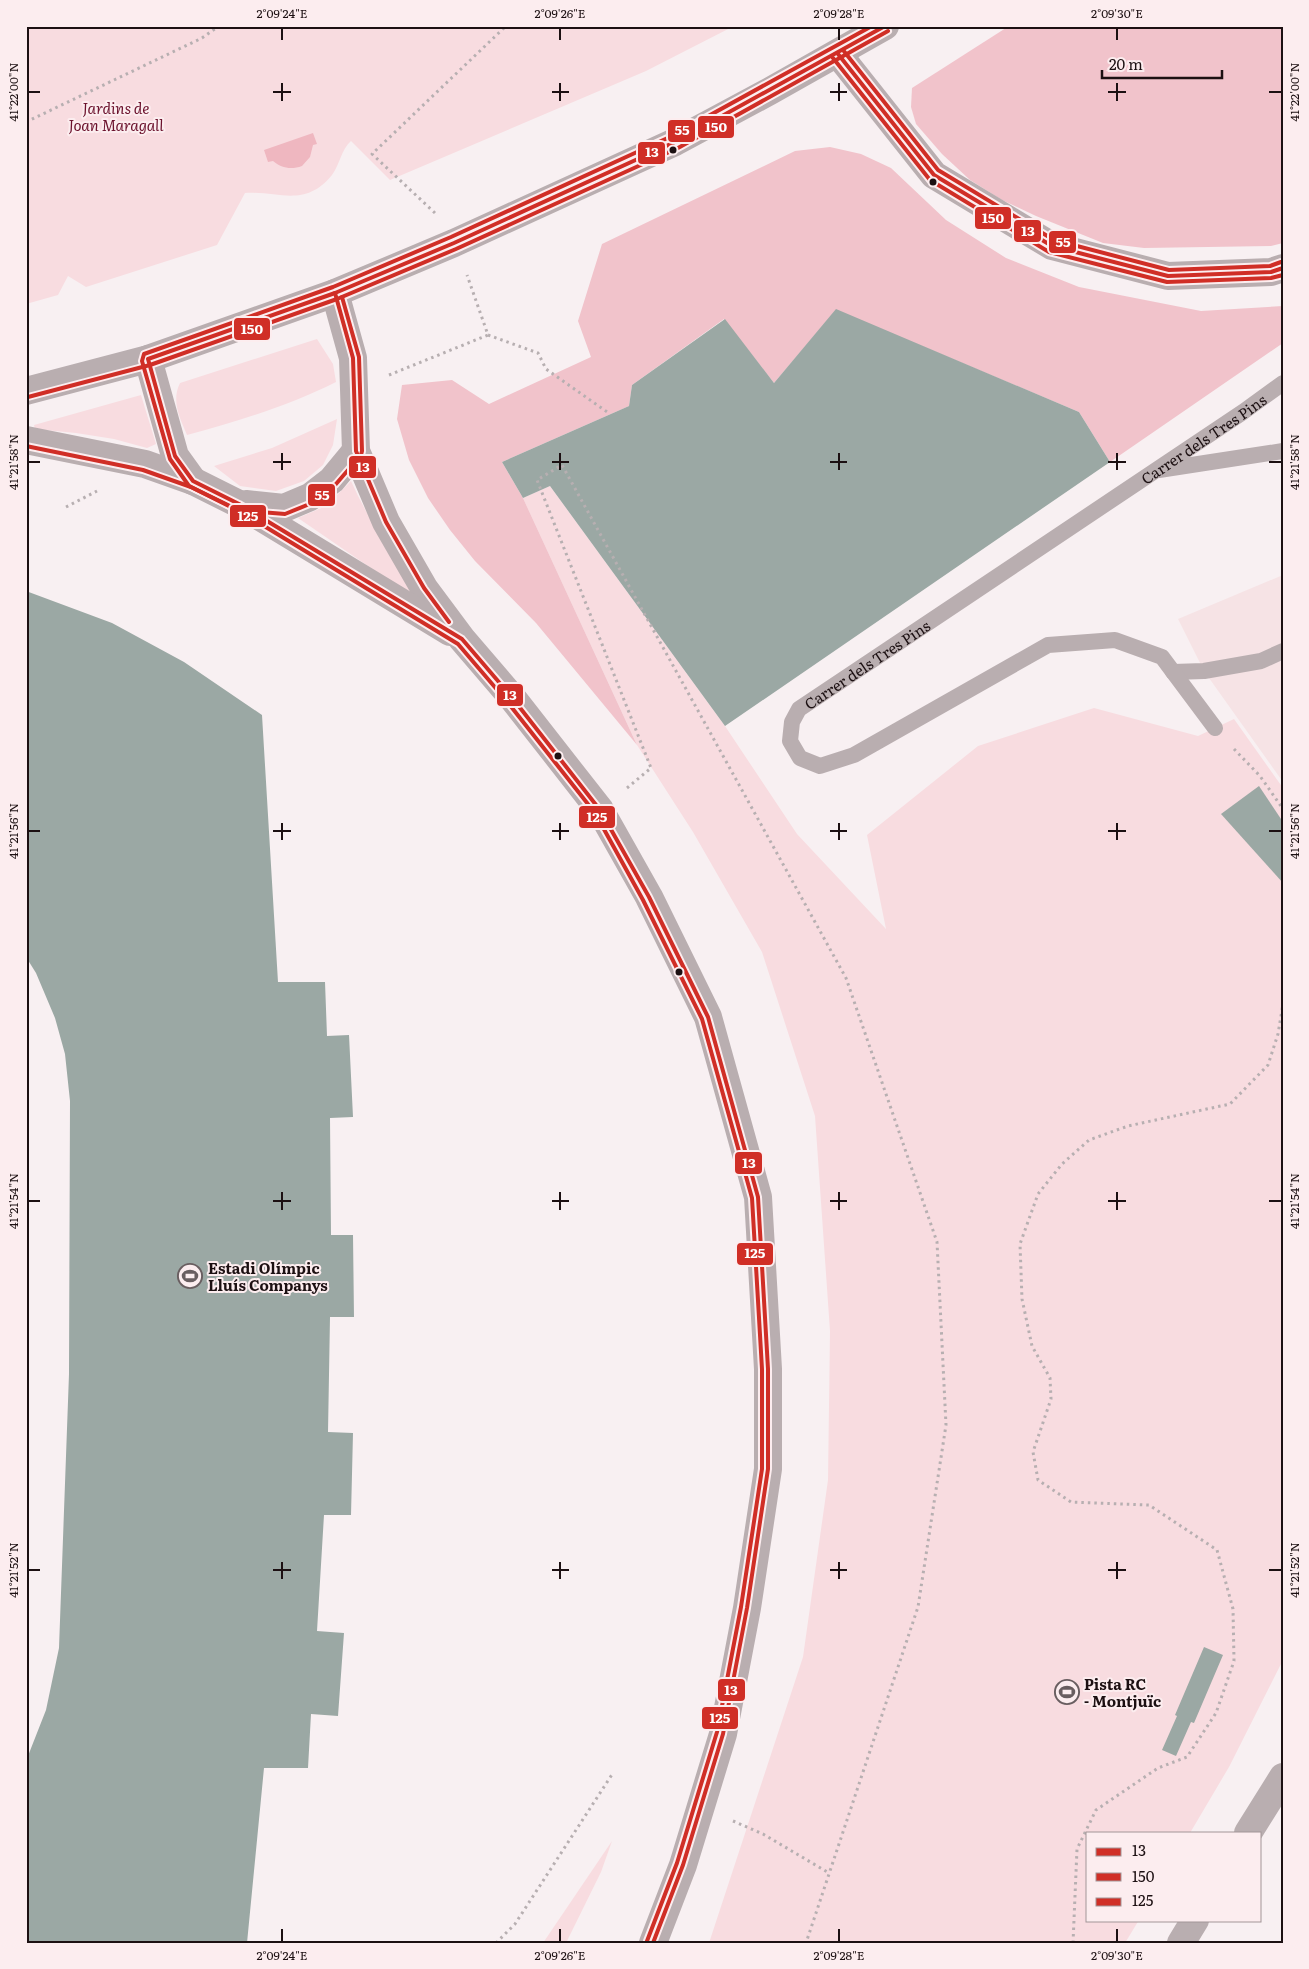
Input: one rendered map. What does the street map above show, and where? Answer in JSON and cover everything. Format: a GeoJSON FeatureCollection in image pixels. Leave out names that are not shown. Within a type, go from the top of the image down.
{"type":"FeatureCollection","features":[{"type":"Feature","properties":{"kind":"street"},"geometry":{"type":"LineString","coordinates":[[26,391],[148,359],[335,294],[454,243],[675,142],[838,54],[885,26]]}},
{"type":"Feature","properties":{"kind":"street"},"geometry":{"type":"LineString","coordinates":[[838,54],[934,175],[1052,246],[1168,276],[1271,272],[1283,268]]}},
{"type":"Feature","properties":{"kind":"street"},"geometry":{"type":"LineString","coordinates":[[335,294],[353,358],[356,451],[386,522],[424,588],[462,639],[510,695],[600,810],[649,898],[708,1017],[758,1197],[768,1369],[768,1469],[747,1608],[723,1734],[684,1865],[653,1943]]}},
{"type":"Feature","properties":{"kind":"street"},"geometry":{"type":"LineString","coordinates":[[148,359],[175,456],[193,481]]}},
{"type":"Feature","properties":{"kind":"street"},"geometry":{"type":"LineString","coordinates":[[26,440],[145,464],[193,481],[239,504],[462,639]]}},
{"type":"Feature","properties":{"kind":"street"},"geometry":{"type":"LineString","coordinates":[[239,504],[284,508],[310,497],[332,480],[356,451]]}},
{"type":"Feature","properties":{"kind":"street"},"geometry":{"type":"LineString","coordinates":[[1249,1832],[1283,1777]]}},
{"type":"Feature","properties":{"kind":"street"},"geometry":{"type":"LineString","coordinates":[[1181,1943],[1194,1922]]}},
{"type":"Feature","properties":{"kind":"lane","name":"Carrer dels Tres Pins"},"geometry":{"type":"LineString","coordinates":[[1215,728],[1162,657],[1115,640],[1048,645],[854,755],[820,766],[800,758],[790,740],[792,722],[799,709],[1283,383]]}},
{"type":"Feature","properties":{"kind":"lane"},"geometry":{"type":"LineString","coordinates":[[1154,471],[1283,451]]}},
{"type":"Feature","properties":{"kind":"lane"},"geometry":{"type":"LineString","coordinates":[[1173,672],[1204,671],[1261,661],[1283,651]]}},
{"type":"Feature","properties":{"kind":"path"},"geometry":{"type":"LineString","coordinates":[[26,122],[202,38],[219,26]]}},
{"type":"Feature","properties":{"kind":"path"},"geometry":{"type":"LineString","coordinates":[[441,218],[372,154],[506,26]]}},
{"type":"Feature","properties":{"kind":"path"},"geometry":{"type":"LineString","coordinates":[[466,272],[488,335]]}},
{"type":"Feature","properties":{"kind":"path"},"geometry":{"type":"LineString","coordinates":[[383,378],[488,335],[538,353],[546,369],[610,414]]}},
{"type":"Feature","properties":{"kind":"path"},"geometry":{"type":"LineString","coordinates":[[600,810],[651,768],[537,480],[562,465],[846,978],[936,1242],[946,1425],[918,1607],[806,1943]]}},
{"type":"Feature","properties":{"kind":"path"},"geometry":{"type":"LineString","coordinates":[[1215,728],[1260,776],[1283,809]]}},
{"type":"Feature","properties":{"kind":"path"},"geometry":{"type":"LineString","coordinates":[[1073,1943],[1077,1849],[1096,1810],[1158,1768],[1187,1757],[1216,1713],[1234,1661],[1233,1609],[1217,1550],[1210,1545],[1149,1506],[1071,1502],[1038,1480],[1033,1452],[1051,1399],[1050,1378],[1032,1346],[1022,1299],[1020,1244],[1038,1194],[1062,1164],[1089,1140],[1128,1126],[1230,1104],[1268,1065],[1281,1024],[1283,1004]]}},
{"type":"Feature","properties":{"kind":"path"},"geometry":{"type":"LineString","coordinates":[[496,1943],[515,1924],[613,1773]]}},
{"type":"Feature","properties":{"kind":"path"},"geometry":{"type":"LineString","coordinates":[[701,1807],[763,1834],[829,1873]]}},
{"type":"Feature","properties":{"kind":"shaded area"},"geometry":{"type":"Polygon","coordinates":[[[1009,26],[1283,26],[1283,243],[1271,246],[1144,248],[1103,243],[1002,200],[970,180],[942,154],[916,124],[911,107],[912,88],[1009,26]]]}},
{"type":"Feature","properties":{"kind":"shaded area"},"geometry":{"type":"Polygon","coordinates":[[[313,133],[317,144],[313,145],[310,157],[302,166],[286,168],[273,161],[268,162],[264,150],[313,133]]]}},
{"type":"Feature","properties":{"kind":"shaded area"},"geometry":{"type":"Polygon","coordinates":[[[830,147],[861,154],[891,168],[946,220],[1006,258],[1079,287],[1201,311],[1283,306],[1283,343],[1110,462],[1079,412],[836,310],[774,383],[724,319],[632,385],[629,406],[502,462],[523,498],[637,745],[536,623],[475,561],[450,530],[428,498],[409,460],[397,419],[402,385],[452,380],[489,404],[591,357],[578,321],[602,244],[795,151],[830,147]]]}},
{"type":"Feature","properties":{"kind":"shaded area"},"geometry":{"type":"Polygon","coordinates":[[[1283,575],[1283,782],[1204,671],[1178,619],[1283,575]]]}},
{"type":"Feature","properties":{"kind":"green space","name":"Jardins de Joan Maragall"},"geometry":{"type":"Polygon","coordinates":[[[26,26],[734,26],[646,71],[390,180],[351,141],[332,175],[322,185],[312,191],[292,196],[245,193],[217,245],[86,287],[68,276],[58,295],[26,304],[26,26]]]}},
{"type":"Feature","properties":{"kind":"green space"},"geometry":{"type":"Polygon","coordinates":[[[317,339],[333,364],[336,382],[263,412],[187,435],[176,403],[177,390],[180,383],[317,339]]]}},
{"type":"Feature","properties":{"kind":"green space"},"geometry":{"type":"Polygon","coordinates":[[[141,395],[156,444],[147,448],[114,439],[35,429],[34,425],[141,395]]]}},
{"type":"Feature","properties":{"kind":"green space"},"geometry":{"type":"Polygon","coordinates":[[[337,419],[333,445],[323,465],[304,481],[276,491],[240,486],[214,466],[272,448],[337,419]]]}},
{"type":"Feature","properties":{"kind":"green space"},"geometry":{"type":"Polygon","coordinates":[[[351,481],[375,527],[419,601],[298,518],[326,506],[351,481]]]}},
{"type":"Feature","properties":{"kind":"green space"},"geometry":{"type":"Polygon","coordinates":[[[550,486],[725,726],[797,834],[886,929],[867,835],[978,746],[1094,708],[1198,736],[1234,719],[1283,788],[1283,1660],[1229,1767],[1191,1832],[1086,1832],[1086,1922],[1138,1922],[1125,1943],[709,1943],[803,1657],[828,1480],[830,1331],[815,1116],[762,952],[693,832],[637,745],[523,498],[550,486]]]}},
{"type":"Feature","properties":{"kind":"green space"},"geometry":{"type":"Polygon","coordinates":[[[612,1841],[601,1872],[566,1943],[543,1943],[612,1841]]]}},
{"type":"Feature","properties":{"kind":"building"},"geometry":{"type":"Polygon","coordinates":[[[836,309],[1079,412],[1110,462],[725,726],[550,486],[523,498],[502,462],[629,406],[632,385],[725,319],[774,383],[836,309]]]}},
{"type":"Feature","properties":{"kind":"building","name":"Estadi Olímpic Lluís Companys"},"geometry":{"type":"Polygon","coordinates":[[[26,591],[112,623],[184,662],[262,715],[278,982],[325,982],[327,1036],[349,1035],[353,1117],[330,1118],[331,1235],[353,1235],[354,1317],[330,1317],[328,1432],[353,1433],[351,1515],[324,1515],[317,1631],[344,1633],[338,1716],[311,1714],[308,1768],[264,1768],[247,1943],[26,1943],[26,1761],[46,1710],[59,1648],[69,1374],[70,1101],[65,1054],[55,1018],[36,973],[26,957],[26,591]]]}},
{"type":"Feature","properties":{"kind":"building"},"geometry":{"type":"Polygon","coordinates":[[[1259,786],[1283,822],[1283,883],[1221,814],[1259,786]]]}},
{"type":"Feature","properties":{"kind":"building"},"geometry":{"type":"Polygon","coordinates":[[[1204,1647],[1223,1655],[1194,1723],[1191,1722],[1176,1756],[1162,1750],[1204,1647]]]}},
{"type":"Feature","properties":{"kind":"transit line","name":"55"},"geometry":{"type":"LineString","coordinates":[[342,297],[359,357],[361,455],[336,484],[312,503],[285,514],[237,510],[189,486],[170,459],[142,361],[144,354],[333,287],[451,237],[672,136],[872,26]]}},
{"type":"Feature","properties":{"kind":"transit line","name":"13"},"geometry":{"type":"LineString","coordinates":[[653,1943],[683,1865],[723,1734],[747,1608],[768,1469],[768,1369],[758,1197],[708,1017],[649,897],[600,810],[510,695],[462,639],[239,504],[193,481],[175,456],[148,359],[335,293],[454,243],[675,142],[885,26]]}},
{"type":"Feature","properties":{"kind":"transit line","name":"150"},"geometry":{"type":"LineString","coordinates":[[28,397],[150,365],[337,299],[456,249],[678,148],[888,31]]}},
{"type":"Feature","properties":{"kind":"transit line","name":"55"},"geometry":{"type":"LineString","coordinates":[[843,50],[938,170],[1054,240],[1169,270],[1270,266],[1281,262]]}},
{"type":"Feature","properties":{"kind":"transit line","name":"13"},"geometry":{"type":"LineString","coordinates":[[838,54],[934,175],[1052,246],[1168,276],[1271,272],[1283,268]]}},
{"type":"Feature","properties":{"kind":"transit line","name":"150"},"geometry":{"type":"LineString","coordinates":[[833,58],[930,180],[1049,252],[1167,282],[1271,278],[1283,275]]}},
{"type":"Feature","properties":{"kind":"transit line","name":"13"},"geometry":{"type":"LineString","coordinates":[[335,293],[353,358],[356,451],[386,522],[424,588],[449,622]]}},
{"type":"Feature","properties":{"kind":"transit line","name":"125"},"geometry":{"type":"LineString","coordinates":[[26,446],[143,470],[191,487],[236,509],[458,644],[505,699],[595,813],[643,900],[702,1019],[752,1198],[762,1369],[762,1469],[741,1607],[717,1732],[677,1863],[647,1941]]}},
{"type":"Feature","properties":{"kind":"place","name":"Estadi Olímpic Lluís Companys"},"geometry":{"type":"Point","coordinates":[190,1276]}},
{"type":"Feature","properties":{"kind":"place","name":"Pista RC - Montjuïc"},"geometry":{"type":"Point","coordinates":[1067,1692]}}]}
